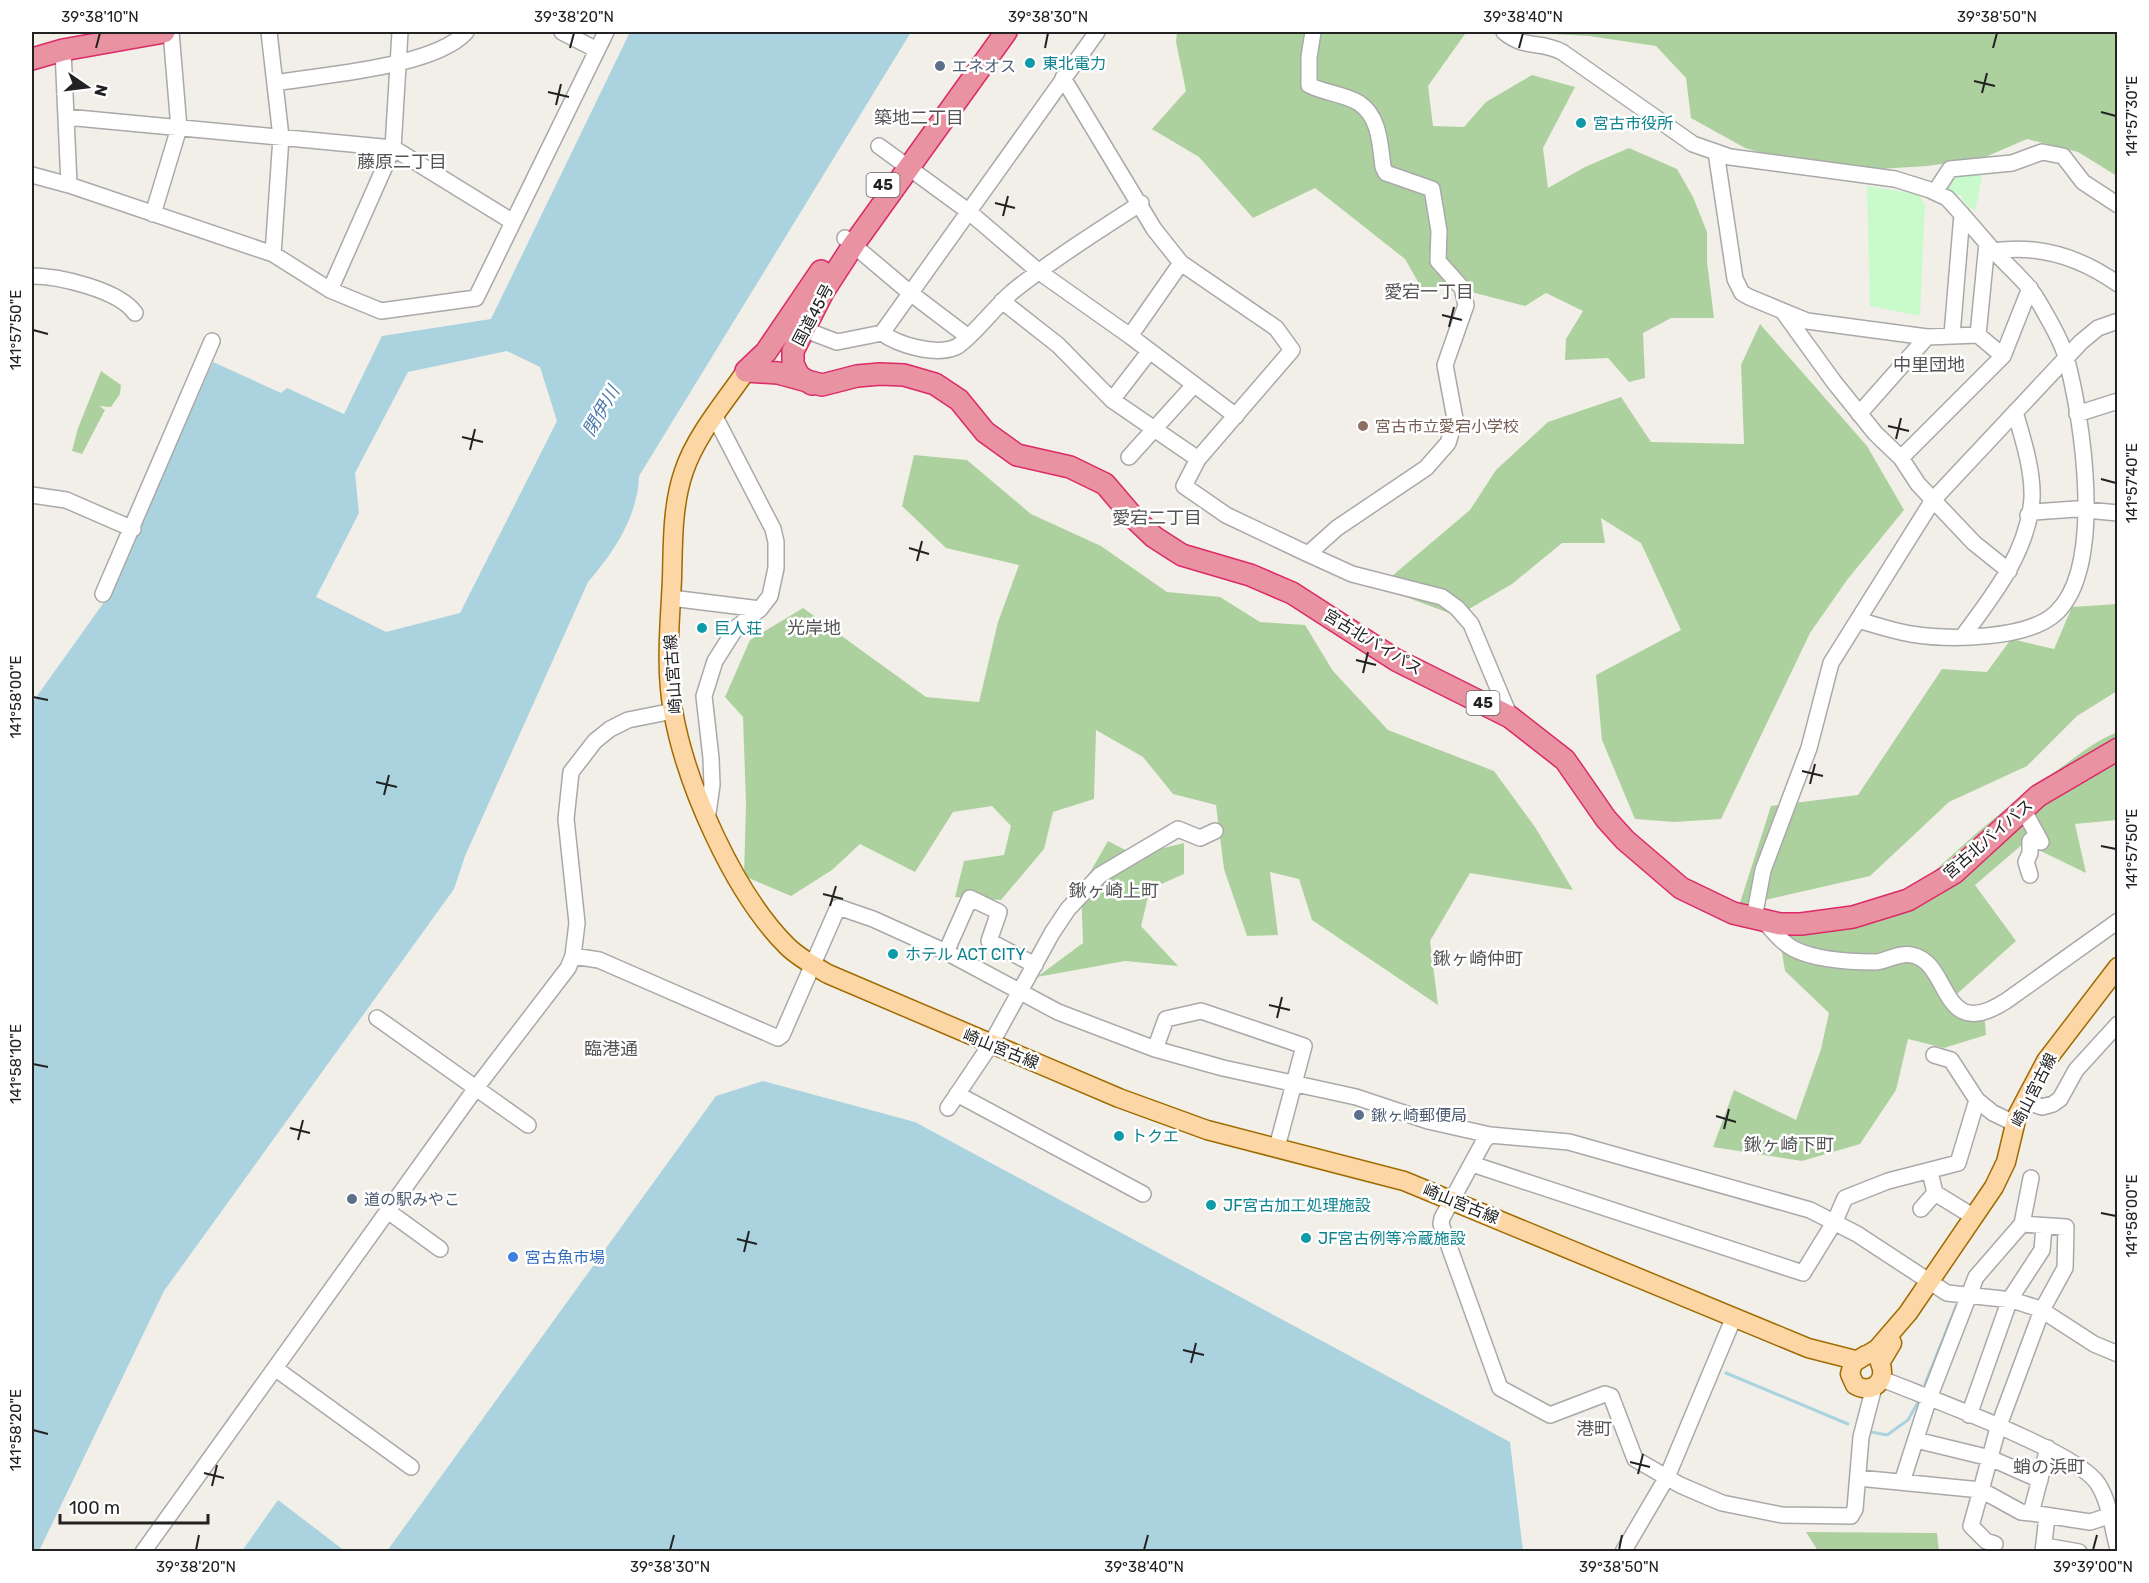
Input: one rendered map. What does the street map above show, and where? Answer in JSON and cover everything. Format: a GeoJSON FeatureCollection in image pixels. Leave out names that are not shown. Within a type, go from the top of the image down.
{"type":"FeatureCollection","features":[{"type":"Feature","properties":{"kind":"highway"},"geometry":{"type":"LineString","coordinates":[[32,59],[63,50],[164,32]]}},
{"type":"Feature","properties":{"kind":"highway","name":"国道45号"},"geometry":{"type":"LineString","coordinates":[[905,164],[991,32]]}},
{"type":"Feature","properties":{"kind":"highway","name":"国道45号"},"geometry":{"type":"LineString","coordinates":[[783,359],[850,241],[905,164],[1006,32]]}},
{"type":"Feature","properties":{"kind":"highway","name":"国道45号"},"geometry":{"type":"LineString","coordinates":[[783,359],[793,351],[850,241]]}},
{"type":"Feature","properties":{"kind":"highway","name":"45"},"geometry":{"type":"LineString","coordinates":[[746,371],[778,373],[783,359],[823,292]]}},
{"type":"Feature","properties":{"kind":"highway","name":"45"},"geometry":{"type":"LineString","coordinates":[[746,371],[783,359]]}},
{"type":"Feature","properties":{"kind":"highway","name":"宮古北バイパス"},"geometry":{"type":"LineString","coordinates":[[783,359],[837,382],[857,376],[880,374],[904,375],[935,384],[959,400],[986,432],[1017,455],[1071,467],[1105,484],[1154,537],[1182,555],[1250,575],[1292,593],[1396,660],[1510,717],[1565,760],[1606,819],[1625,840],[1681,888],[1733,913],[1759,920],[1802,924],[1853,917],[1908,900],[1954,873],[2023,809],[2065,779],[2118,749]]}},
{"type":"Feature","properties":{"kind":"main road","name":"崎山宮古線"},"geometry":{"type":"LineString","coordinates":[[746,371],[684,471],[675,520],[669,648],[673,711],[707,820],[750,900],[788,948],[813,965],[991,1044],[1119,1098],[1207,1130],[1363,1169],[1452,1200],[1867,1372],[2001,1176],[2014,1123],[2025,1101],[2051,1055],[2118,967]]}},
{"type":"Feature","properties":{"kind":"street"},"geometry":{"type":"LineString","coordinates":[[153,214],[179,128],[171,32]]}},
{"type":"Feature","properties":{"kind":"street"},"geometry":{"type":"LineString","coordinates":[[269,32],[281,137],[273,254]]}},
{"type":"Feature","properties":{"kind":"street"},"geometry":{"type":"LineString","coordinates":[[330,290],[393,148],[400,32]]}},
{"type":"Feature","properties":{"kind":"street"},"geometry":{"type":"LineString","coordinates":[[275,83],[398,63],[442,48],[459,39],[466,32]]}},
{"type":"Feature","properties":{"kind":"street"},"geometry":{"type":"LineString","coordinates":[[562,32],[597,50]]}},
{"type":"Feature","properties":{"kind":"street"},"geometry":{"type":"LineString","coordinates":[[32,175],[69,185],[273,254],[330,290],[381,310],[476,298],[606,32]]}},
{"type":"Feature","properties":{"kind":"street"},"geometry":{"type":"LineString","coordinates":[[882,333],[909,292],[1097,32]]}},
{"type":"Feature","properties":{"kind":"street"},"geometry":{"type":"LineString","coordinates":[[1308,554],[1337,528],[1426,468],[1448,443],[1455,419],[1445,365],[1466,304],[1462,288],[1438,261],[1439,231],[1432,189],[1386,173],[1383,168],[1377,126],[1370,114],[1358,102],[1309,85],[1309,57],[1313,32]]}},
{"type":"Feature","properties":{"kind":"street"},"geometry":{"type":"LineString","coordinates":[[1504,32],[1522,44],[1552,46],[1693,144],[1730,157],[1895,179],[1935,192],[1947,198],[2030,288],[2066,357],[2083,445],[2085,534],[2078,572],[2071,592],[2057,612],[2023,629],[1964,636],[1911,634],[1858,620]]}},
{"type":"Feature","properties":{"kind":"street"},"geometry":{"type":"LineString","coordinates":[[63,50],[69,185]]}},
{"type":"Feature","properties":{"kind":"street"},"geometry":{"type":"LineString","coordinates":[[1063,78],[1154,229],[1181,263],[1276,328],[1292,350],[1198,459],[1184,486],[1226,515],[1352,574],[1442,597],[1457,608],[1472,624],[1510,717]]}},
{"type":"Feature","properties":{"kind":"street"},"geometry":{"type":"LineString","coordinates":[[66,117],[393,148],[513,222]]}},
{"type":"Feature","properties":{"kind":"street"},"geometry":{"type":"LineString","coordinates":[[879,146],[968,211],[1038,271],[1130,336],[1236,416]]}},
{"type":"Feature","properties":{"kind":"street"},"geometry":{"type":"LineString","coordinates":[[1716,152],[1735,279],[1742,292],[1749,297],[1807,321],[1927,337],[1952,334],[1978,335],[2003,356]]}},
{"type":"Feature","properties":{"kind":"street"},"geometry":{"type":"LineString","coordinates":[[1935,192],[1950,169],[2012,163],[2042,152],[2063,156],[2083,182],[2118,205]]}},
{"type":"Feature","properties":{"kind":"street"},"geometry":{"type":"LineString","coordinates":[[803,329],[837,342],[882,333],[903,346],[941,349],[957,346],[1002,301],[1038,271],[1141,204]]}},
{"type":"Feature","properties":{"kind":"street"},"geometry":{"type":"LineString","coordinates":[[1952,334],[1962,214]]}},
{"type":"Feature","properties":{"kind":"street"},"geometry":{"type":"LineString","coordinates":[[850,241],[909,292],[967,336]]}},
{"type":"Feature","properties":{"kind":"street"},"geometry":{"type":"LineString","coordinates":[[1990,247],[2046,251],[2076,259],[2118,284]]}},
{"type":"Feature","properties":{"kind":"street"},"geometry":{"type":"LineString","coordinates":[[1978,335],[1990,247]]}},
{"type":"Feature","properties":{"kind":"street"},"geometry":{"type":"LineString","coordinates":[[1130,336],[1181,263]]}},
{"type":"Feature","properties":{"kind":"street"},"geometry":{"type":"LineString","coordinates":[[32,276],[62,281],[110,294],[124,301],[135,313]]}},
{"type":"Feature","properties":{"kind":"street"},"geometry":{"type":"LineString","coordinates":[[1901,458],[2003,356],[2030,288]]}},
{"type":"Feature","properties":{"kind":"street"},"geometry":{"type":"LineString","coordinates":[[1002,301],[1058,345],[1112,400],[1198,459]]}},
{"type":"Feature","properties":{"kind":"street"},"geometry":{"type":"LineString","coordinates":[[1784,313],[1859,414],[1901,458],[1933,501],[1974,543],[2009,572]]}},
{"type":"Feature","properties":{"kind":"street"},"geometry":{"type":"LineString","coordinates":[[2118,321],[2098,328],[2066,357],[1933,501],[1831,663],[1809,748],[1763,870],[1759,920],[1794,949],[1809,954],[1876,962],[1907,955],[1917,957],[1930,968],[1959,1007],[1974,1014],[1990,1011],[1998,1006],[2118,921]]}},
{"type":"Feature","properties":{"kind":"street"},"geometry":{"type":"LineString","coordinates":[[1894,332],[1914,352]]}},
{"type":"Feature","properties":{"kind":"street"},"geometry":{"type":"LineString","coordinates":[[1859,414],[1927,337]]}},
{"type":"Feature","properties":{"kind":"street"},"geometry":{"type":"LineString","coordinates":[[103,594],[133,529],[212,341]]}},
{"type":"Feature","properties":{"kind":"street"},"geometry":{"type":"LineString","coordinates":[[1112,400],[1149,352]]}},
{"type":"Feature","properties":{"kind":"street"},"geometry":{"type":"LineString","coordinates":[[1130,457],[1194,385]]}},
{"type":"Feature","properties":{"kind":"street"},"geometry":{"type":"LineString","coordinates":[[2078,414],[2118,401]]}},
{"type":"Feature","properties":{"kind":"street"},"geometry":{"type":"LineString","coordinates":[[1964,636],[2009,572],[2028,515],[2032,497],[2030,474],[2015,412]]}},
{"type":"Feature","properties":{"kind":"street"},"geometry":{"type":"LineString","coordinates":[[707,820],[710,804],[711,762],[704,696],[715,661],[736,628],[760,609],[772,589],[776,568],[776,542],[716,417]]}},
{"type":"Feature","properties":{"kind":"street"},"geometry":{"type":"LineString","coordinates":[[32,495],[66,500],[133,529]]}},
{"type":"Feature","properties":{"kind":"street"},"geometry":{"type":"LineString","coordinates":[[2028,515],[2034,512],[2085,510],[2118,513]]}},
{"type":"Feature","properties":{"kind":"street"},"geometry":{"type":"LineString","coordinates":[[671,598],[760,609]]}},
{"type":"Feature","properties":{"kind":"street"},"geometry":{"type":"LineString","coordinates":[[143,1551],[476,1088],[568,968],[573,956],[577,923],[566,819],[571,772],[595,741],[610,729],[628,720],[673,711]]}},
{"type":"Feature","properties":{"kind":"street"},"geometry":{"type":"LineString","coordinates":[[2023,809],[2039,838],[2030,841],[2030,853],[2026,862],[2030,875]]}},
{"type":"Feature","properties":{"kind":"street"},"geometry":{"type":"LineString","coordinates":[[948,1108],[991,1044],[1068,909],[1100,875],[1178,829],[1200,838],[1215,831]]}},
{"type":"Feature","properties":{"kind":"street"},"geometry":{"type":"LineString","coordinates":[[946,952],[970,898],[999,912],[989,941],[1035,965]]}},
{"type":"Feature","properties":{"kind":"street"},"geometry":{"type":"LineString","coordinates":[[573,956],[598,960],[778,1038],[782,1035],[838,907],[873,919],[946,952],[1058,1012],[1155,1049],[1223,1068],[1356,1097],[1428,1121],[1490,1135],[1549,1139],[1593,1148],[1780,1201],[1835,1221],[1947,1293],[2010,1299],[2042,1310],[2094,1344],[2118,1354]]}},
{"type":"Feature","properties":{"kind":"street"},"geometry":{"type":"LineString","coordinates":[[1155,1049],[1166,1020],[1201,1011],[1304,1046],[1277,1147]]}},
{"type":"Feature","properties":{"kind":"street"},"geometry":{"type":"LineString","coordinates":[[377,1018],[528,1125]]}},
{"type":"Feature","properties":{"kind":"street"},"geometry":{"type":"LineString","coordinates":[[2025,1101],[2042,1107],[2060,1099],[2076,1070],[2118,1024]]}},
{"type":"Feature","properties":{"kind":"street"},"geometry":{"type":"LineString","coordinates":[[1934,1055],[1952,1060],[1977,1100],[1993,1113],[2014,1123]]}},
{"type":"Feature","properties":{"kind":"street"},"geometry":{"type":"LineString","coordinates":[[957,1094],[1143,1194]]}},
{"type":"Feature","properties":{"kind":"street"},"geometry":{"type":"LineString","coordinates":[[1472,1164],[1803,1273],[1835,1221],[1845,1198],[1888,1181],[1954,1165],[1960,1160],[1977,1100]]}},
{"type":"Feature","properties":{"kind":"street"},"geometry":{"type":"LineString","coordinates":[[1490,1135],[1452,1200],[1441,1224],[1500,1388],[1550,1415],[1605,1394],[1611,1396],[1635,1459],[1705,1497],[1762,1512],[1847,1517],[1854,1513],[1867,1372],[2049,1448],[2090,1474],[2098,1483],[2113,1514],[2118,1549]]}},
{"type":"Feature","properties":{"kind":"street"},"geometry":{"type":"LineString","coordinates":[[1930,1172],[1935,1192],[1974,1217]]}},
{"type":"Feature","properties":{"kind":"street"},"geometry":{"type":"LineString","coordinates":[[1902,1482],[1929,1398],[1976,1278],[2022,1224],[2031,1178]]}},
{"type":"Feature","properties":{"kind":"street"},"geometry":{"type":"LineString","coordinates":[[1921,1209],[1935,1192]]}},
{"type":"Feature","properties":{"kind":"street"},"geometry":{"type":"LineString","coordinates":[[389,1212],[440,1249]]}},
{"type":"Feature","properties":{"kind":"street"},"geometry":{"type":"LineString","coordinates":[[1995,1544],[1986,1541],[1971,1526],[1998,1428],[2042,1310],[2066,1263],[2066,1227],[2022,1224]]}},
{"type":"Feature","properties":{"kind":"street"},"geometry":{"type":"LineString","coordinates":[[1969,1415],[2010,1299],[2042,1250],[2044,1227]]}},
{"type":"Feature","properties":{"kind":"street"},"geometry":{"type":"LineString","coordinates":[[1623,1551],[1667,1477],[1734,1317]]}},
{"type":"Feature","properties":{"kind":"street"},"geometry":{"type":"LineString","coordinates":[[276,1369],[411,1467]]}},
{"type":"Feature","properties":{"kind":"street"},"geometry":{"type":"LineString","coordinates":[[1916,1440],[1990,1458],[2040,1480]]}},
{"type":"Feature","properties":{"kind":"street"},"geometry":{"type":"LineString","coordinates":[[2031,1513],[2049,1448]]}},
{"type":"Feature","properties":{"kind":"street"},"geometry":{"type":"LineString","coordinates":[[1858,1478],[1981,1490],[2022,1512],[2047,1516],[2090,1522],[2113,1514]]}},
{"type":"Feature","properties":{"kind":"street"},"geometry":{"type":"LineString","coordinates":[[2047,1516],[2044,1549],[2079,1551]]}},
{"type":"Feature","properties":{"kind":"green space"},"geometry":{"type":"Polygon","coordinates":[[[1177,32],[1509,32],[1465,34],[1428,86],[1433,126],[1464,127],[1486,102],[1532,75],[1575,87],[1543,148],[1548,188],[1585,167],[1629,148],[1677,169],[1693,197],[1707,232],[1707,262],[1714,318],[1671,318],[1643,333],[1645,378],[1629,382],[1608,358],[1565,360],[1566,339],[1583,311],[1546,293],[1525,306],[1452,287],[1421,287],[1405,259],[1315,188],[1253,218],[1199,157],[1152,129],[1186,91],[1176,42],[1177,32]]]}},
{"type":"Feature","properties":{"kind":"green space"},"geometry":{"type":"Polygon","coordinates":[[[1516,32],[2117,32],[2117,176],[2078,152],[2027,139],[1983,158],[1927,166],[1879,169],[1810,166],[1745,148],[1691,118],[1686,78],[1656,46],[1589,36],[1516,32]]]}},
{"type":"Feature","properties":{"kind":"green space"},"geometry":{"type":"Polygon","coordinates":[[[1983,171],[1975,211],[1964,203],[1961,195],[1942,193],[1947,179],[1983,171]]]}},
{"type":"Feature","properties":{"kind":"green space"},"geometry":{"type":"Polygon","coordinates":[[[1867,186],[1918,194],[1925,204],[1920,316],[1870,306],[1867,186]]]}},
{"type":"Feature","properties":{"kind":"green space"},"geometry":{"type":"Polygon","coordinates":[[[1760,324],[1867,446],[1904,510],[1847,580],[1810,633],[1721,819],[1674,822],[1635,819],[1602,740],[1596,675],[1681,630],[1641,543],[1601,518],[1605,543],[1562,543],[1512,584],[1457,616],[1379,587],[1470,510],[1496,470],[1548,422],[1621,397],[1651,442],[1744,444],[1741,365],[1760,324]]]}},
{"type":"Feature","properties":{"kind":"green space"},"geometry":{"type":"Polygon","coordinates":[[[101,371],[121,385],[120,394],[111,407],[99,406],[105,410],[82,454],[72,451],[78,428],[101,371]]]}},
{"type":"Feature","properties":{"kind":"green space"},"geometry":{"type":"Polygon","coordinates":[[[914,455],[967,460],[1031,514],[1101,546],[1167,592],[1220,597],[1260,622],[1305,625],[1333,671],[1388,730],[1494,771],[1535,827],[1573,890],[1470,873],[1430,941],[1438,1005],[1312,920],[1299,879],[1270,872],[1278,935],[1247,936],[1224,869],[1216,805],[1173,794],[1143,757],[1096,730],[1094,799],[1053,812],[1044,849],[1001,900],[955,897],[964,861],[1004,855],[1011,826],[992,806],[953,812],[915,872],[860,844],[832,870],[791,896],[744,876],[746,804],[743,717],[725,697],[750,640],[803,608],[926,697],[979,702],[998,622],[1019,565],[946,548],[902,506],[914,455]]]}},
{"type":"Feature","properties":{"kind":"green space"},"geometry":{"type":"Polygon","coordinates":[[[2117,604],[2117,691],[2077,716],[2027,766],[1949,802],[1870,876],[1739,906],[1771,806],[1858,795],[1942,669],[1987,672],[2011,639],[2054,649],[2072,607],[2117,604]]]}},
{"type":"Feature","properties":{"kind":"green space"},"geometry":{"type":"Polygon","coordinates":[[[2117,732],[2117,820],[2075,824],[2086,873],[2024,843],[1975,885],[2016,941],[1948,1002],[1984,1011],[1986,1035],[1944,1048],[1908,1039],[1896,1090],[1860,1144],[1802,1161],[1713,1147],[1734,1090],[1796,1120],[1821,1049],[1829,1013],[1785,971],[1776,915],[1892,912],[1993,819],[2087,749],[2117,732]]]}},
{"type":"Feature","properties":{"kind":"green space"},"geometry":{"type":"Polygon","coordinates":[[[1108,841],[1135,855],[1184,843],[1184,874],[1150,889],[1141,926],[1178,966],[1125,961],[1037,977],[1083,943],[1081,888],[1108,841]]]}},
{"type":"Feature","properties":{"kind":"green space"},"geometry":{"type":"Polygon","coordinates":[[[1806,1532],[1937,1533],[1939,1551],[1818,1551],[1806,1532]]]}},
{"type":"Feature","properties":{"kind":"water","name":"閉伊川"},"geometry":{"type":"Polygon","coordinates":[[[630,32],[911,32],[639,476],[638,491],[623,533],[588,582],[465,856],[454,889],[164,1291],[39,1551],[32,1552],[32,703],[107,598],[213,362],[281,393],[287,388],[344,414],[382,336],[491,319],[630,32]],[[507,351],[408,372],[355,473],[359,513],[316,597],[386,632],[460,613],[557,421],[540,367],[507,351]]]}},
{"type":"Feature","properties":{"kind":"water"},"geometry":{"type":"Polygon","coordinates":[[[763,1081],[915,1122],[1510,1442],[1523,1551],[387,1551],[716,1096],[763,1081]]]}},
{"type":"Feature","properties":{"kind":"water"},"geometry":{"type":"Polygon","coordinates":[[[278,1500],[345,1551],[242,1551],[278,1500]]]}},
{"type":"Feature","properties":{"kind":"waterway"},"geometry":{"type":"LineString","coordinates":[[1925,1384],[1957,1304]]}},
{"type":"Feature","properties":{"kind":"waterway"},"geometry":{"type":"LineString","coordinates":[[1726,1373],[1848,1424]]}},
{"type":"Feature","properties":{"kind":"waterway"},"geometry":{"type":"LineString","coordinates":[[1871,1432],[1887,1435],[1908,1420],[1918,1402]]}},
{"type":"Feature","properties":{"kind":"place","name":"東北電力"},"geometry":{"type":"Point","coordinates":[1030,63]}},
{"type":"Feature","properties":{"kind":"place","name":"エネオス"},"geometry":{"type":"Point","coordinates":[940,66]}},
{"type":"Feature","properties":{"kind":"place","name":"宮古市役所"},"geometry":{"type":"Point","coordinates":[1581,123]}},
{"type":"Feature","properties":{"kind":"place","name":"宮古市立愛宕小学校"},"geometry":{"type":"Point","coordinates":[1363,426]}},
{"type":"Feature","properties":{"kind":"place","name":"巨人荘"},"geometry":{"type":"Point","coordinates":[702,628]}},
{"type":"Feature","properties":{"kind":"place","name":"ホテル ACT CITY"},"geometry":{"type":"Point","coordinates":[893,954]}},
{"type":"Feature","properties":{"kind":"place","name":"鍬ヶ崎郵便局"},"geometry":{"type":"Point","coordinates":[1359,1115]}},
{"type":"Feature","properties":{"kind":"place","name":"トクエ"},"geometry":{"type":"Point","coordinates":[1119,1136]}},
{"type":"Feature","properties":{"kind":"place","name":"道の駅みやこ"},"geometry":{"type":"Point","coordinates":[352,1199]}},
{"type":"Feature","properties":{"kind":"place","name":"JF宮古加工処理施設"},"geometry":{"type":"Point","coordinates":[1211,1205]}},
{"type":"Feature","properties":{"kind":"place","name":"JF宮古例等冷蔵施設"},"geometry":{"type":"Point","coordinates":[1306,1238]}},
{"type":"Feature","properties":{"kind":"place","name":"宮古魚市場"},"geometry":{"type":"Point","coordinates":[513,1257]}},
{"type":"Feature","properties":{"kind":"district","name":"築地二丁目"},"geometry":{"type":"Point","coordinates":[919,118]}},
{"type":"Feature","properties":{"kind":"district","name":"藤原二丁目"},"geometry":{"type":"Point","coordinates":[402,162]}},
{"type":"Feature","properties":{"kind":"district","name":"愛宕一丁目"},"geometry":{"type":"Point","coordinates":[1429,292]}},
{"type":"Feature","properties":{"kind":"district","name":"中里団地"},"geometry":{"type":"Point","coordinates":[1929,365]}},
{"type":"Feature","properties":{"kind":"district","name":"愛宕二丁目"},"geometry":{"type":"Point","coordinates":[1157,518]}},
{"type":"Feature","properties":{"kind":"district","name":"光岸地"},"geometry":{"type":"Point","coordinates":[814,628]}},
{"type":"Feature","properties":{"kind":"district","name":"鍬ヶ崎上町"},"geometry":{"type":"Point","coordinates":[1114,891]}},
{"type":"Feature","properties":{"kind":"district","name":"鍬ヶ崎仲町"},"geometry":{"type":"Point","coordinates":[1478,959]}},
{"type":"Feature","properties":{"kind":"district","name":"臨港通"},"geometry":{"type":"Point","coordinates":[611,1049]}},
{"type":"Feature","properties":{"kind":"district","name":"鍬ヶ崎下町"},"geometry":{"type":"Point","coordinates":[1789,1145]}},
{"type":"Feature","properties":{"kind":"district","name":"港町"},"geometry":{"type":"Point","coordinates":[1594,1429]}},
{"type":"Feature","properties":{"kind":"district","name":"蛸の浜町"},"geometry":{"type":"Point","coordinates":[2049,1467]}}]}
